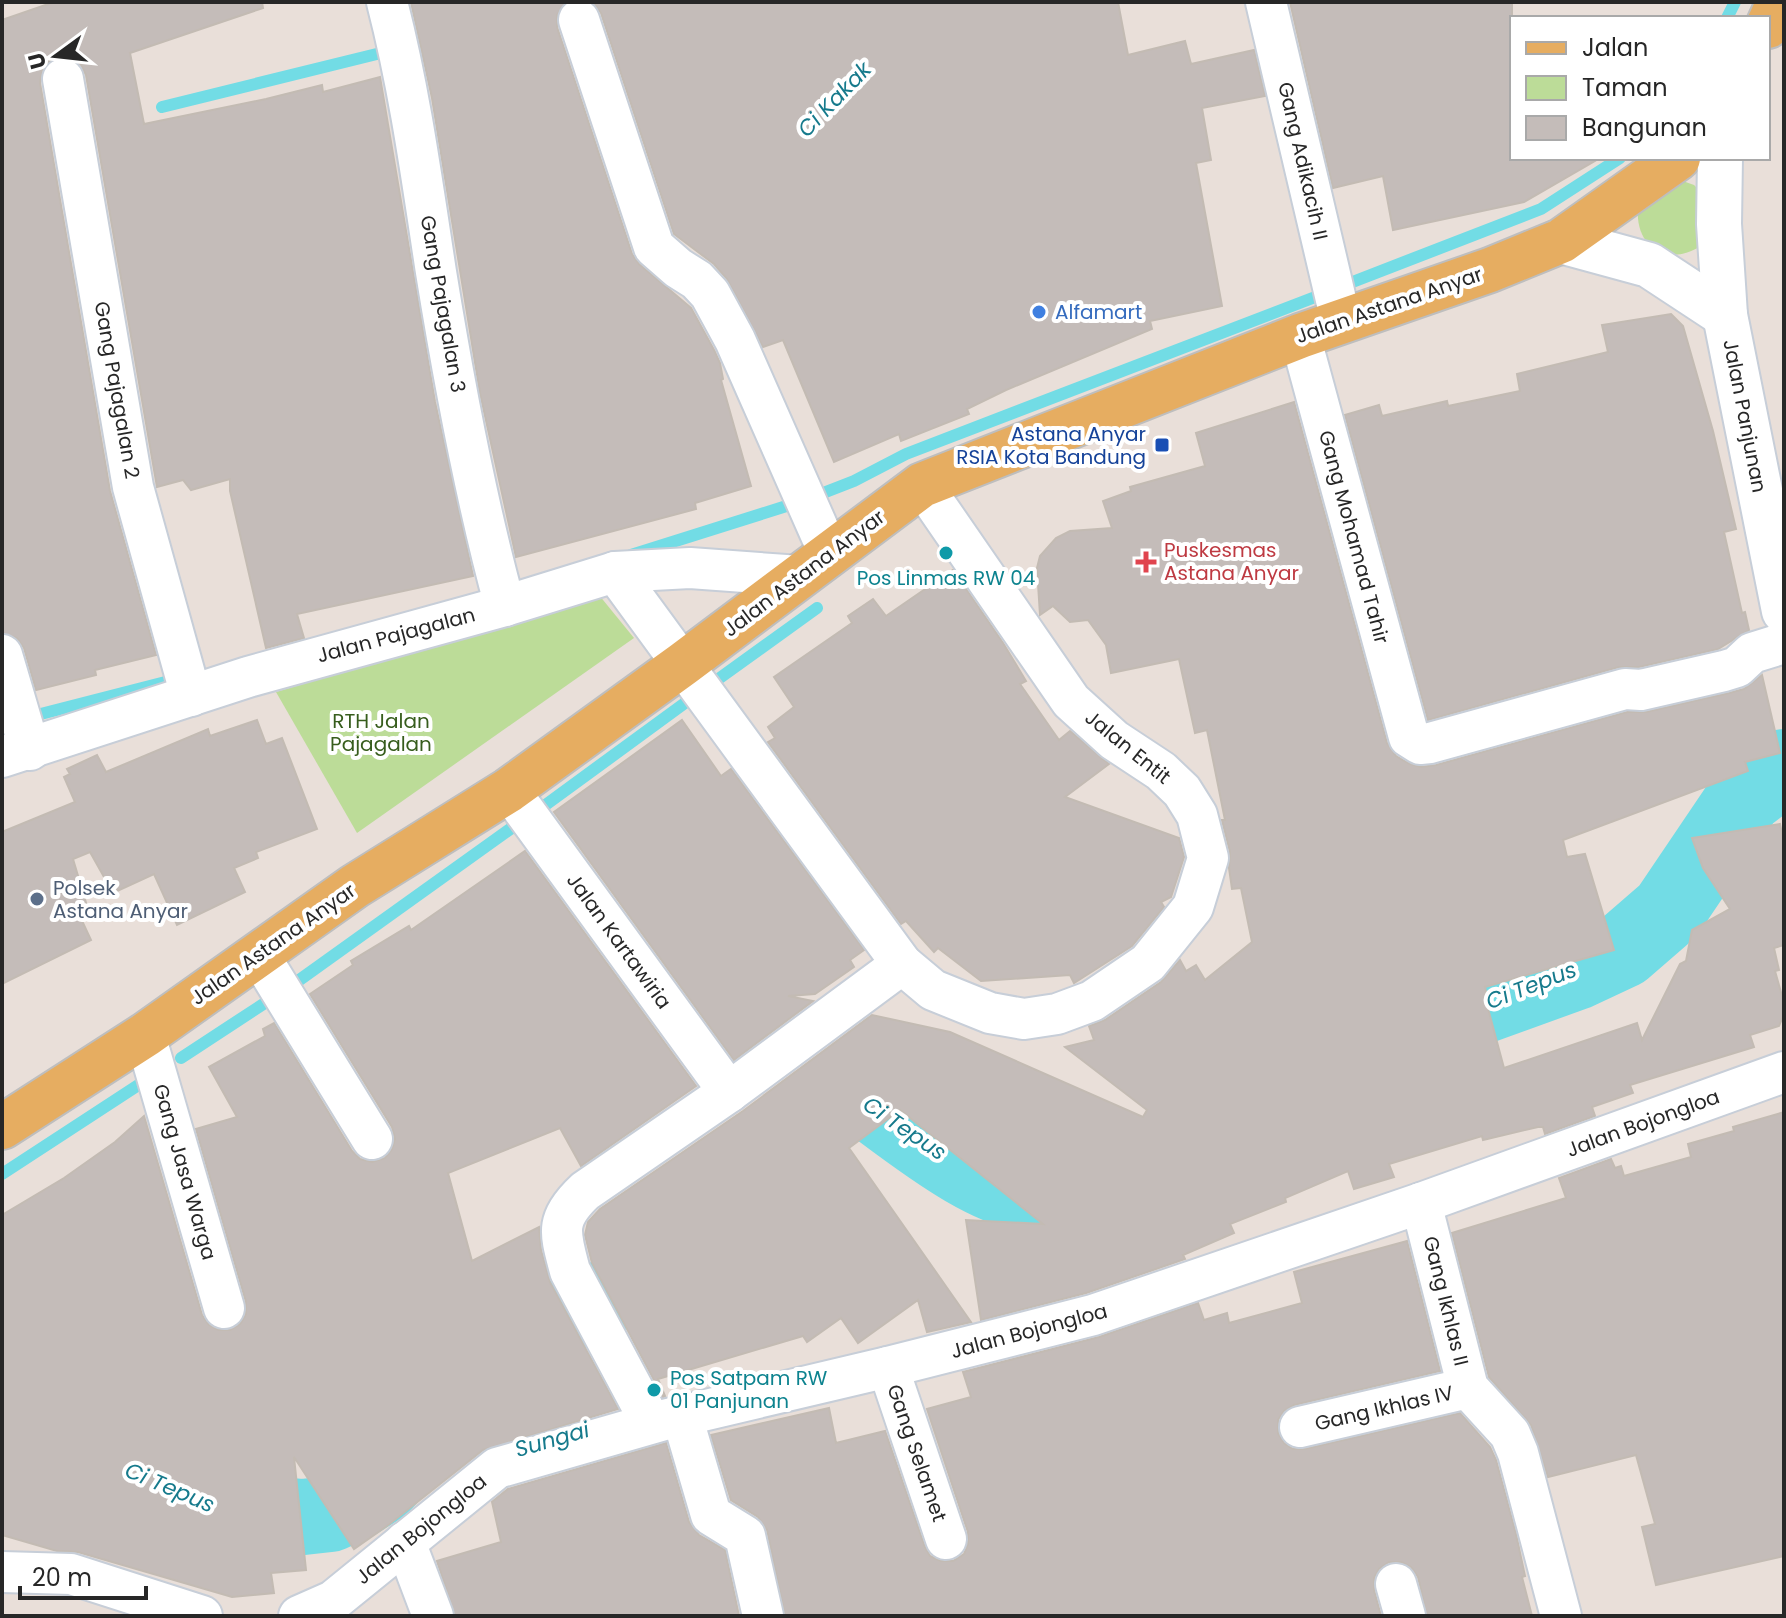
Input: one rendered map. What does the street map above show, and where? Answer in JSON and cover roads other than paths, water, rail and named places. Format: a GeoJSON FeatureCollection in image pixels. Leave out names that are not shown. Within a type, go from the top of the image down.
{"type":"FeatureCollection","features":[{"type":"Feature","properties":{"kind":"main road"},"geometry":{"type":"LineString","coordinates":[[1770,22],[1779,2]]}},
{"type":"Feature","properties":{"kind":"main road","name":"Jalan Astana Anyar"},"geometry":{"type":"LineString","coordinates":[[2,1127],[145,1035],[267,968],[355,886],[509,790],[922,485],[1300,336],[1490,270],[1561,241],[1675,160]]}},
{"type":"Feature","properties":{"kind":"main road","name":"Jalan Panjunan"},"geometry":{"type":"LineString","coordinates":[[1720,160],[1719,224],[1725,315],[1784,611]]}},
{"type":"Feature","properties":{"kind":"main road","name":"Jalan Panjunan"},"geometry":{"type":"LineString","coordinates":[[1561,241],[1649,265],[1725,315]]}},
{"type":"Feature","properties":{"kind":"street","name":"Gang Pajagalan 3"},"geometry":{"type":"LineString","coordinates":[[387,2],[409,94],[466,436],[505,606]]}},
{"type":"Feature","properties":{"kind":"street","name":"Gang Adikacih II"},"geometry":{"type":"LineString","coordinates":[[1266,2],[1341,321]]}},
{"type":"Feature","properties":{"kind":"street"},"geometry":{"type":"LineString","coordinates":[[579,20],[654,247],[710,294],[735,340],[814,564]]}},
{"type":"Feature","properties":{"kind":"street","name":"Gang Pajagalan 2"},"geometry":{"type":"LineString","coordinates":[[63,79],[133,487],[187,683]]}},
{"type":"Feature","properties":{"kind":"street","name":"Gang Mohamad Tahir"},"geometry":{"type":"LineString","coordinates":[[1300,336],[1409,737],[1420,744],[1625,689],[1636,691],[1737,667],[1752,653],[1784,643]]}},
{"type":"Feature","properties":{"kind":"street","name":"Jalan Entit"},"geometry":{"type":"LineString","coordinates":[[615,572],[902,964],[933,990],[990,1013],[1024,1019],[1057,1014],[1092,1001],[1148,963],[1193,907],[1208,858],[1197,815],[1182,791],[1161,771],[1114,740],[1071,701],[922,485]]}},
{"type":"Feature","properties":{"kind":"street","name":"Jalan Pajagalan"},"geometry":{"type":"LineString","coordinates":[[16,754],[187,683],[337,651],[505,606],[615,572],[814,564]]}},
{"type":"Feature","properties":{"kind":"street"},"geometry":{"type":"LineString","coordinates":[[2,655],[16,754]]}},
{"type":"Feature","properties":{"kind":"street","name":"Jalan Kartawiria"},"geometry":{"type":"LineString","coordinates":[[509,790],[729,1092]]}},
{"type":"Feature","properties":{"kind":"street"},"geometry":{"type":"LineString","coordinates":[[763,1616],[745,1536],[711,1515],[663,1420],[597,1322],[570,1271],[563,1245],[562,1222],[568,1207],[585,1191],[729,1092],[902,964]]}},
{"type":"Feature","properties":{"kind":"street"},"geometry":{"type":"LineString","coordinates":[[267,968],[372,1139]]}},
{"type":"Feature","properties":{"kind":"street","name":"Gang Jasa Warga"},"geometry":{"type":"LineString","coordinates":[[145,1035],[224,1308]]}},
{"type":"Feature","properties":{"kind":"street","name":"Jalan Bojongloa"},"geometry":{"type":"LineString","coordinates":[[299,1616],[333,1601],[497,1468],[663,1420],[1093,1315],[1421,1203],[1784,1072]]}},
{"type":"Feature","properties":{"kind":"street","name":"Gang Ikhlas II"},"geometry":{"type":"LineString","coordinates":[[1421,1203],[1468,1388],[1510,1434],[1518,1453],[1561,1616]]}},
{"type":"Feature","properties":{"kind":"street","name":"Gang Selamet"},"geometry":{"type":"LineString","coordinates":[[888,1367],[946,1539]]}},
{"type":"Feature","properties":{"kind":"street","name":"Gang Ikhlas IV"},"geometry":{"type":"LineString","coordinates":[[1300,1427],[1468,1388]]}},
{"type":"Feature","properties":{"kind":"street"},"geometry":{"type":"LineString","coordinates":[[405,1542],[433,1616]]}},
{"type":"Feature","properties":{"kind":"street"},"geometry":{"type":"LineString","coordinates":[[2,1572],[71,1574],[113,1601],[202,1616]]}},
{"type":"Feature","properties":{"kind":"waterway"},"geometry":{"type":"LineString","coordinates":[[1728,16],[1735,2]]}},
{"type":"Feature","properties":{"kind":"waterway"},"geometry":{"type":"LineString","coordinates":[[162,107],[393,50]]}},
{"type":"Feature","properties":{"kind":"waterway"},"geometry":{"type":"LineString","coordinates":[[1350,283],[1541,209],[1617,160]]}},
{"type":"Feature","properties":{"kind":"waterway"},"geometry":{"type":"LineString","coordinates":[[818,495],[854,481],[906,454],[1323,294]]}},
{"type":"Feature","properties":{"kind":"waterway"},"geometry":{"type":"LineString","coordinates":[[631,555],[796,503]]}},
{"type":"Feature","properties":{"kind":"waterway"},"geometry":{"type":"LineString","coordinates":[[717,680],[817,608]]}},
{"type":"Feature","properties":{"kind":"waterway"},"geometry":{"type":"LineString","coordinates":[[29,717],[181,678]]}},
{"type":"Feature","properties":{"kind":"waterway"},"geometry":{"type":"LineString","coordinates":[[540,809],[689,700]]}},
{"type":"Feature","properties":{"kind":"waterway","name":"Ci Tepus"},"geometry":{"type":"LineString","coordinates":[[1388,1040],[1576,972],[1623,950],[1668,911],[1745,797],[1784,767]]}},
{"type":"Feature","properties":{"kind":"waterway"},"geometry":{"type":"LineString","coordinates":[[1781,770],[1784,793]]}},
{"type":"Feature","properties":{"kind":"waterway"},"geometry":{"type":"LineString","coordinates":[[291,986],[513,827]]}},
{"type":"Feature","properties":{"kind":"waterway"},"geometry":{"type":"LineString","coordinates":[[181,1058],[274,997]]}},
{"type":"Feature","properties":{"kind":"waterway"},"geometry":{"type":"LineString","coordinates":[[2,1174],[143,1082]]}},
{"type":"Feature","properties":{"kind":"waterway","name":"Ci Tepus"},"geometry":{"type":"LineString","coordinates":[[801,1117],[828,1100],[860,1095],[949,1159],[1000,1186],[1024,1194],[1047,1196],[1090,1188]]}},
{"type":"Feature","properties":{"kind":"waterway","name":"Ci Tepus"},"geometry":{"type":"LineString","coordinates":[[2,1443],[73,1445],[220,1510],[303,1517],[330,1514],[381,1486],[525,1333],[597,1302],[664,1266]]}},
{"type":"Feature","properties":{"kind":"place","name":"Alfamart"},"geometry":{"type":"Point","coordinates":[1039,312]}},
{"type":"Feature","properties":{"kind":"place","name":"Astana Anyar RSIA Kota Bandung"},"geometry":{"type":"Point","coordinates":[1162,445]}},
{"type":"Feature","properties":{"kind":"place","name":"Pos Linmas RW 04"},"geometry":{"type":"Point","coordinates":[946,553]}},
{"type":"Feature","properties":{"kind":"place","name":"Puskesmas Astana Anyar"},"geometry":{"type":"Point","coordinates":[1146,562]}},
{"type":"Feature","properties":{"kind":"place","name":"Polsek Astana Anyar"},"geometry":{"type":"Point","coordinates":[37,899]}},
{"type":"Feature","properties":{"kind":"place","name":"Pos Satpam RW 01 Panjunan"},"geometry":{"type":"Point","coordinates":[654,1390]}},
{"type":"Feature","properties":{"kind":"water label","name":"Ci Kakak"},"geometry":{"type":"Point","coordinates":[834,99]}},
{"type":"Feature","properties":{"kind":"water label","name":"Sungai"},"geometry":{"type":"Point","coordinates":[552,1439]}},
{"type":"Feature","properties":{"kind":"park label","name":"RTH Jalan Pajagalan"},"geometry":{"type":"Point","coordinates":[381,732]}}]}
